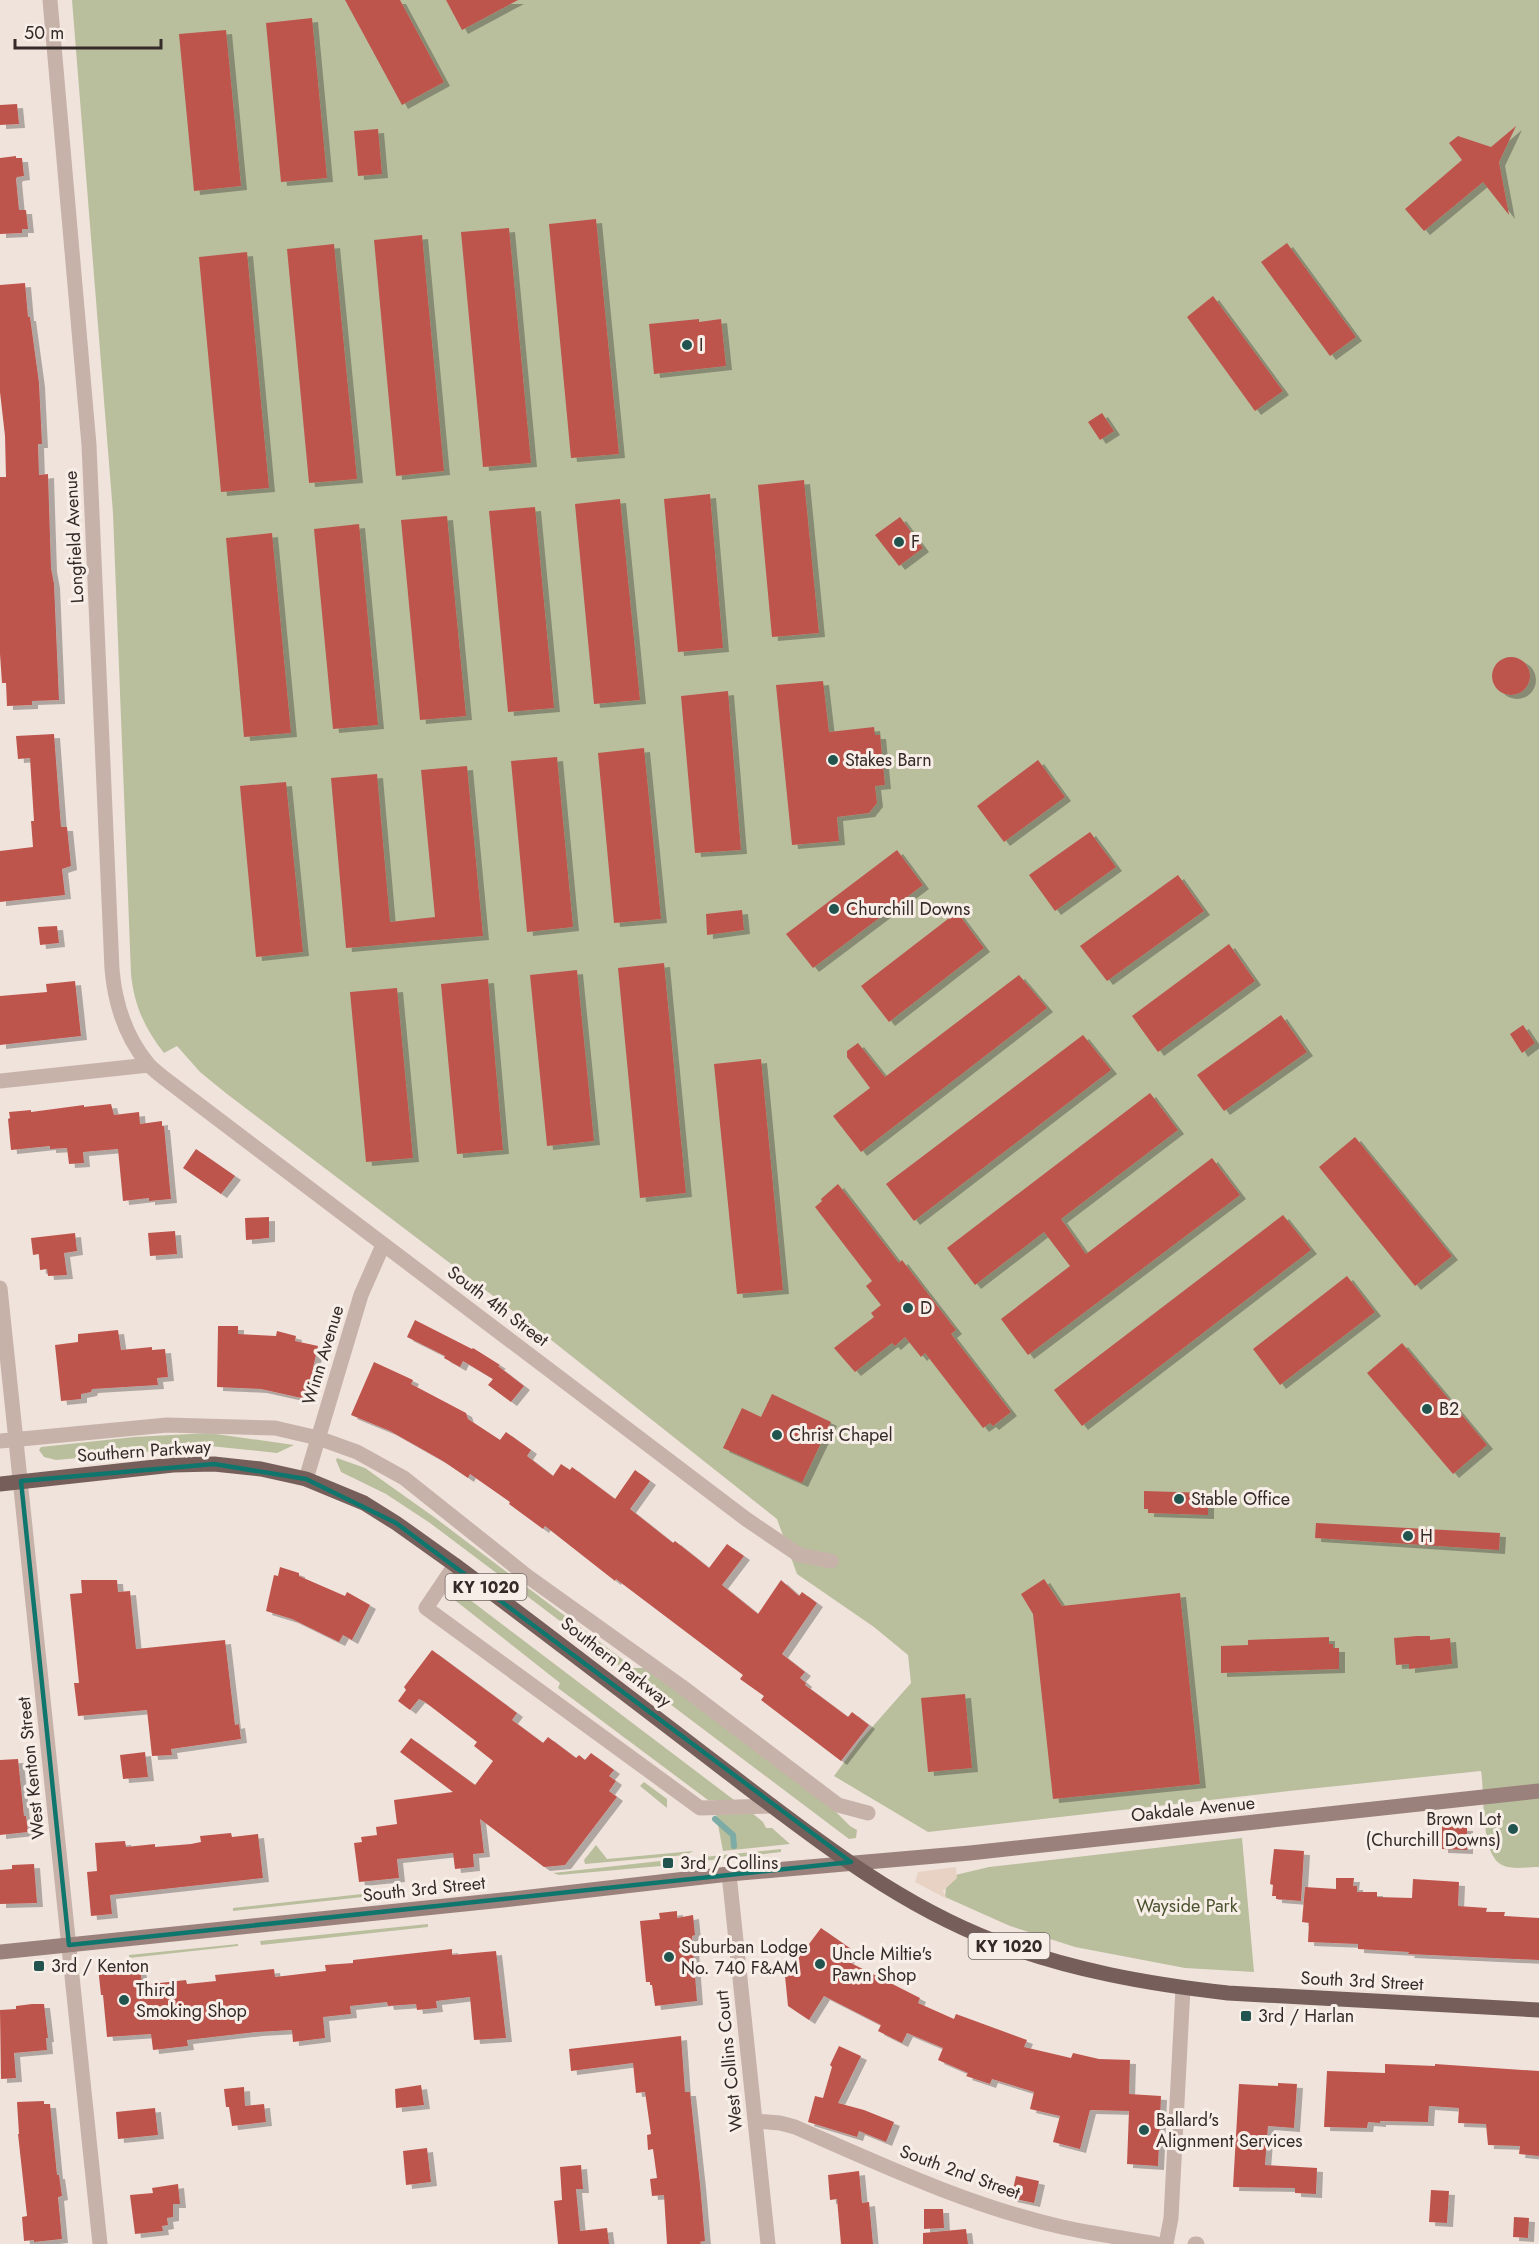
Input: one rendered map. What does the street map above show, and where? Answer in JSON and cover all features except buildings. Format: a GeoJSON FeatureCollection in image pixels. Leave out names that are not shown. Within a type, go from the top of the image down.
{"type":"FeatureCollection","features":[{"type":"Feature","properties":{"kind":"main road","name":"Southern Parkway"},"geometry":{"type":"LineString","coordinates":[[0,1484],[161,1466],[214,1464],[261,1469],[306,1479],[364,1503],[455,1565],[618,1686],[772,1806],[911,1902],[994,1941],[1055,1962],[1183,1988]]}},
{"type":"Feature","properties":{"kind":"main road","name":"Oakdale Avenue"},"geometry":{"type":"LineString","coordinates":[[851,1862],[981,1851],[1539,1791]]}},
{"type":"Feature","properties":{"kind":"main road","name":"South 3rd Street"},"geometry":{"type":"LineString","coordinates":[[0,1952],[851,1862]]}},
{"type":"Feature","properties":{"kind":"main road","name":"South 3rd Street"},"geometry":{"type":"LineString","coordinates":[[1183,1988],[1228,1993],[1539,2010]]}},
{"type":"Feature","properties":{"kind":"street","name":"Longfield Avenue"},"geometry":{"type":"LineString","coordinates":[[50,0],[88,445],[114,989],[127,1032],[149,1065]]}},
{"type":"Feature","properties":{"kind":"street"},"geometry":{"type":"LineString","coordinates":[[0,1081],[149,1065]]}},
{"type":"Feature","properties":{"kind":"street","name":"South 4th Street"},"geometry":{"type":"LineString","coordinates":[[149,1065],[769,1536],[799,1555],[831,1561]]}},
{"type":"Feature","properties":{"kind":"street","name":"Winn Avenue"},"geometry":{"type":"LineString","coordinates":[[306,1479],[361,1295],[383,1245]]}},
{"type":"Feature","properties":{"kind":"street","name":"West Kenton Street"},"geometry":{"type":"LineString","coordinates":[[0,1288],[8,1440],[21,1481],[100,2244]]}},
{"type":"Feature","properties":{"kind":"street"},"geometry":{"type":"LineString","coordinates":[[8,1440],[167,1425],[275,1428],[318,1438],[357,1452],[404,1478],[527,1576],[681,1686],[838,1805],[868,1813]]}},
{"type":"Feature","properties":{"kind":"street"},"geometry":{"type":"LineString","coordinates":[[455,1565],[426,1608],[700,1808],[772,1806]]}},
{"type":"Feature","properties":{"kind":"street","name":"West Collins Court"},"geometry":{"type":"LineString","coordinates":[[729,1874],[768,2244]]}},
{"type":"Feature","properties":{"kind":"street"},"geometry":{"type":"LineString","coordinates":[[1166,2244],[1171,2218],[1183,1988]]}},
{"type":"Feature","properties":{"kind":"street","name":"South 2nd Street"},"geometry":{"type":"LineString","coordinates":[[755,2121],[795,2127],[918,2181],[986,2205],[1061,2227],[1157,2244]]}},
{"type":"Feature","properties":{"kind":"highlighted area"},"geometry":{"type":"Polygon","coordinates":[[[214,1464],[306,1479],[396,1523],[851,1862],[69,1945],[21,1481],[214,1464]]]}},
{"type":"Feature","properties":{"kind":"green space","name":"Churchill Downs"},"geometry":{"type":"Polygon","coordinates":[[[72,0],[1539,0],[1539,1867],[1510,1867],[1502,1865],[1495,1859],[1487,1837],[1481,1771],[928,1832],[834,1776],[859,1742],[911,1683],[908,1655],[874,1627],[797,1574],[777,1519],[550,1339],[227,1094],[200,1072],[177,1046],[164,1053],[151,1035],[142,1016],[131,974],[113,513],[72,0]]]}},
{"type":"Feature","properties":{"kind":"green space"},"geometry":{"type":"Polygon","coordinates":[[[209,1433],[294,1445],[277,1453],[210,1446],[56,1460],[44,1457],[39,1450],[41,1447],[134,1437],[209,1433]]]}},
{"type":"Feature","properties":{"kind":"green space"},"geometry":{"type":"Polygon","coordinates":[[[337,1458],[365,1468],[434,1517],[634,1668],[644,1668],[664,1682],[831,1807],[857,1830],[856,1838],[849,1839],[430,1523],[386,1494],[341,1472],[337,1458]]]}},
{"type":"Feature","properties":{"kind":"green space"},"geometry":{"type":"Polygon","coordinates":[[[457,1590],[734,1800],[708,1800],[558,1688],[560,1683],[447,1594],[457,1590]]]}},
{"type":"Feature","properties":{"kind":"green space"},"geometry":{"type":"Polygon","coordinates":[[[644,1782],[667,1799],[667,1808],[640,1786],[644,1782]]]}},
{"type":"Feature","properties":{"kind":"green space"},"geometry":{"type":"Polygon","coordinates":[[[752,1813],[763,1822],[766,1828],[772,1828],[790,1844],[723,1851],[716,1814],[752,1813]]]}},
{"type":"Feature","properties":{"kind":"green space","name":"Wayside Park"},"geometry":{"type":"Polygon","coordinates":[[[1242,1838],[1254,1972],[1185,1968],[1075,1947],[1010,1926],[945,1897],[947,1877],[989,1867],[1242,1838]]]}},
{"type":"Feature","properties":{"kind":"green space"},"geometry":{"type":"Polygon","coordinates":[[[596,1845],[607,1859],[693,1851],[686,1855],[585,1864],[584,1860],[596,1845]]]}},
{"type":"Feature","properties":{"kind":"green space"},"geometry":{"type":"Polygon","coordinates":[[[781,1849],[781,1852],[686,1863],[685,1859],[781,1849]]]}},
{"type":"Feature","properties":{"kind":"green space"},"geometry":{"type":"Polygon","coordinates":[[[660,1861],[661,1866],[559,1875],[553,1873],[660,1861]]]}},
{"type":"Feature","properties":{"kind":"green space"},"geometry":{"type":"Polygon","coordinates":[[[362,1894],[363,1897],[233,1911],[233,1908],[362,1894]]]}},
{"type":"Feature","properties":{"kind":"green space"},"geometry":{"type":"Polygon","coordinates":[[[428,1924],[428,1927],[261,1945],[260,1941],[428,1924]]]}},
{"type":"Feature","properties":{"kind":"green space"},"geometry":{"type":"Polygon","coordinates":[[[238,1944],[238,1946],[129,1958],[129,1955],[238,1944]]]}},
{"type":"Feature","properties":{"kind":"shaded area"},"geometry":{"type":"Polygon","coordinates":[[[956,1867],[957,1878],[943,1891],[947,1899],[915,1882],[918,1872],[956,1867]]]}},
{"type":"Feature","properties":{"kind":"waterway"},"geometry":{"type":"LineString","coordinates":[[715,1819],[733,1835],[734,1846]]}},
{"type":"Feature","properties":{"kind":"place","name":"I"},"geometry":{"type":"Point","coordinates":[687,345]}},
{"type":"Feature","properties":{"kind":"place","name":"F"},"geometry":{"type":"Point","coordinates":[899,542]}},
{"type":"Feature","properties":{"kind":"place","name":"Stakes Barn"},"geometry":{"type":"Point","coordinates":[833,760]}},
{"type":"Feature","properties":{"kind":"place","name":"Churchill Downs"},"geometry":{"type":"Point","coordinates":[834,909]}},
{"type":"Feature","properties":{"kind":"place","name":"D"},"geometry":{"type":"Point","coordinates":[908,1308]}},
{"type":"Feature","properties":{"kind":"place","name":"B2"},"geometry":{"type":"Point","coordinates":[1427,1409]}},
{"type":"Feature","properties":{"kind":"place","name":"Christ Chapel"},"geometry":{"type":"Point","coordinates":[777,1435]}},
{"type":"Feature","properties":{"kind":"place","name":"Stable Office"},"geometry":{"type":"Point","coordinates":[1179,1499]}},
{"type":"Feature","properties":{"kind":"place","name":"H"},"geometry":{"type":"Point","coordinates":[1408,1536]}},
{"type":"Feature","properties":{"kind":"place","name":"Brown Lot (Churchill Downs)"},"geometry":{"type":"Point","coordinates":[1513,1829]}},
{"type":"Feature","properties":{"kind":"place","name":"3rd / Collins"},"geometry":{"type":"Point","coordinates":[668,1863]}},
{"type":"Feature","properties":{"kind":"place","name":"Suburban Lodge No. 740 F&AM"},"geometry":{"type":"Point","coordinates":[669,1957]}},
{"type":"Feature","properties":{"kind":"place","name":"Uncle Miltie's Pawn Shop"},"geometry":{"type":"Point","coordinates":[820,1964]}},
{"type":"Feature","properties":{"kind":"place","name":"3rd / Kenton"},"geometry":{"type":"Point","coordinates":[39,1966]}},
{"type":"Feature","properties":{"kind":"place","name":"Third Smoking Shop"},"geometry":{"type":"Point","coordinates":[124,2000]}},
{"type":"Feature","properties":{"kind":"place","name":"3rd / Harlan"},"geometry":{"type":"Point","coordinates":[1246,2016]}},
{"type":"Feature","properties":{"kind":"place","name":"Ballard's Alignment Services"},"geometry":{"type":"Point","coordinates":[1144,2130]}}]}
